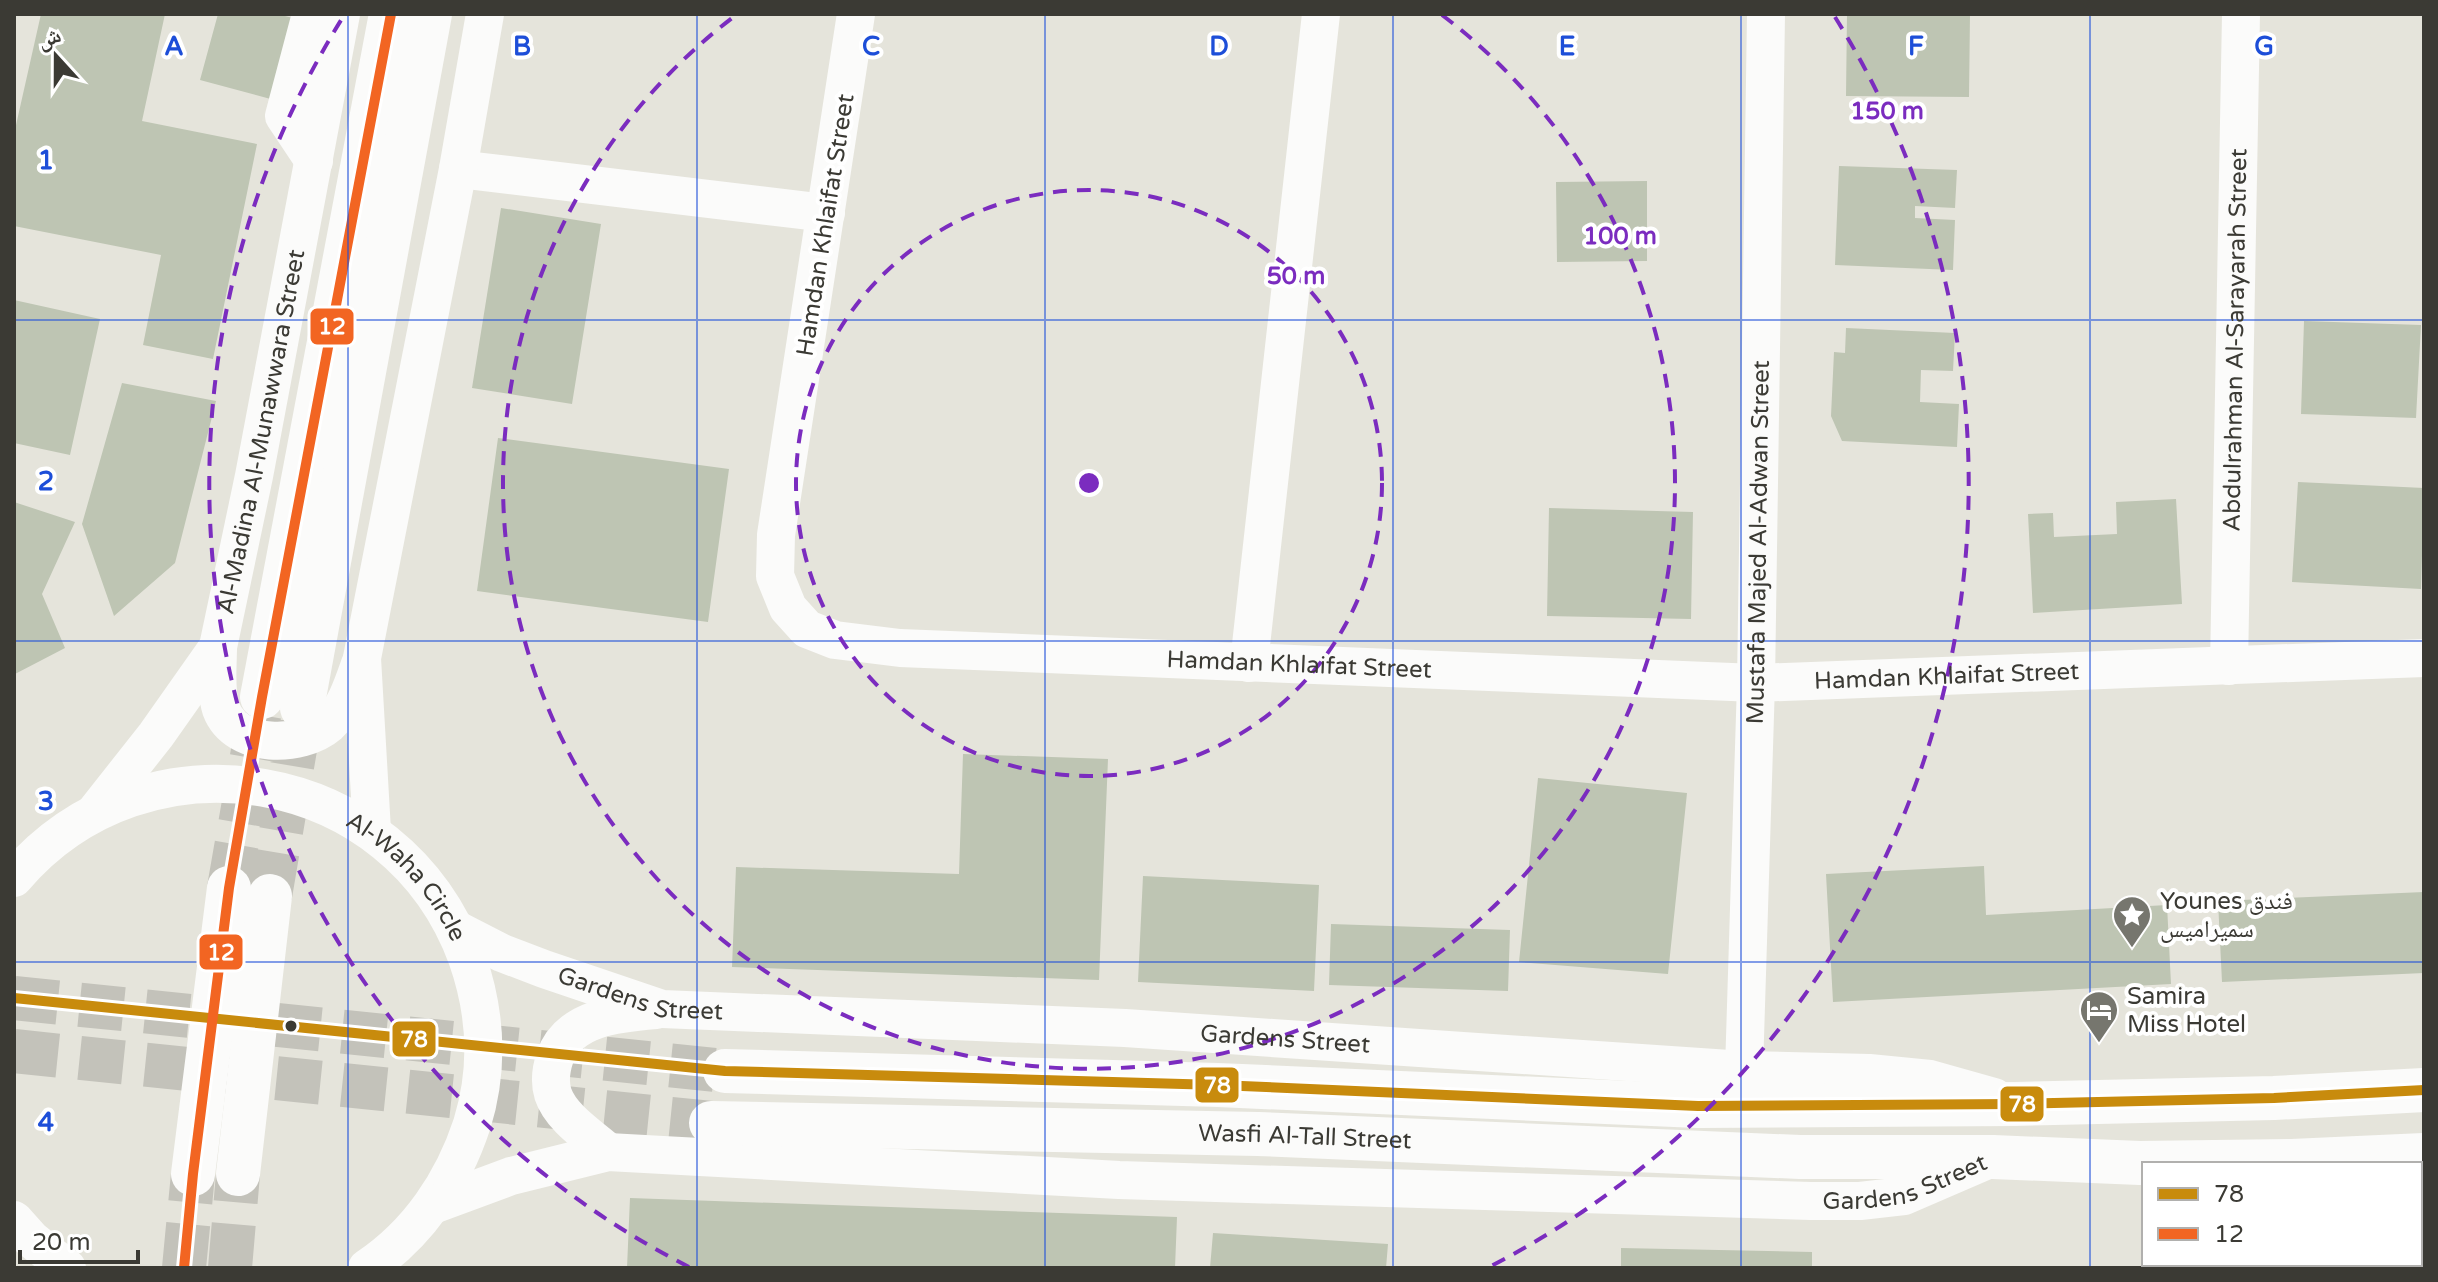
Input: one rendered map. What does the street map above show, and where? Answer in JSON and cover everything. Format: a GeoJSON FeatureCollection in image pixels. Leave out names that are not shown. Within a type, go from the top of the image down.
{"type":"FeatureCollection","features":[{"type":"Feature","properties":{"kind":"main road","name":"Al-Madina Al-Munawwara Street"},"geometry":{"type":"LineString","coordinates":[[391,14],[282,702],[430,14]]}},
{"type":"Feature","properties":{"kind":"main road"},"geometry":{"type":"LineString","coordinates":[[193,1174],[250,892],[238,1174]]}},
{"type":"Feature","properties":{"kind":"main road","name":"Wasfi Al-Tall Street"},"geometry":{"type":"LineString","coordinates":[[725,1071],[1218,1085],[1698,1106],[2015,1104]]}},
{"type":"Feature","properties":{"kind":"main road"},"geometry":{"type":"LineString","coordinates":[[2015,1104],[2274,1098],[2424,1090]]}},
{"type":"Feature","properties":{"kind":"main road","name":"Wasfi Al-Tall Street"},"geometry":{"type":"LineString","coordinates":[[711,1123],[1258,1134],[1800,1157],[1898,1156]]}},
{"type":"Feature","properties":{"kind":"main road"},"geometry":{"type":"LineString","coordinates":[[2216,1162],[2424,1155]]}},
{"type":"Feature","properties":{"kind":"main road","name":"Gardens Street"},"geometry":{"type":"LineString","coordinates":[[1898,1156],[1993,1157]]}},
{"type":"Feature","properties":{"kind":"main road"},"geometry":{"type":"LineString","coordinates":[[1993,1157],[2142,1163]]}},
{"type":"Feature","properties":{"kind":"street"},"geometry":{"type":"LineString","coordinates":[[311,14],[284,116],[314,161]]}},
{"type":"Feature","properties":{"kind":"street","name":"Al-Madina Al-Munawwara Street"},"geometry":{"type":"LineString","coordinates":[[95,813],[156,735],[218,647],[251,492],[341,14]]}},
{"type":"Feature","properties":{"kind":"street"},"geometry":{"type":"LineString","coordinates":[[218,647],[217,679],[221,710],[232,724],[245,733],[270,742],[319,731],[329,723],[351,688],[362,658],[458,169],[485,14]]}},
{"type":"Feature","properties":{"kind":"street","name":"Hamdan Khlaifat Street"},"geometry":{"type":"LineString","coordinates":[[856,14],[776,535],[775,576],[788,608],[807,629],[835,640],[900,648],[1756,683],[2424,658]]}},
{"type":"Feature","properties":{"kind":"street"},"geometry":{"type":"LineString","coordinates":[[1249,663],[1321,14]]}},
{"type":"Feature","properties":{"kind":"street","name":"Mustafa Majed Al-Adwan Street"},"geometry":{"type":"LineString","coordinates":[[1744,1070],[1756,683],[1766,14]]}},
{"type":"Feature","properties":{"kind":"street","name":"Abdulrahman Al-Sarayarah Street"},"geometry":{"type":"LineString","coordinates":[[2229,666],[2241,14]]}},
{"type":"Feature","properties":{"kind":"street"},"geometry":{"type":"LineString","coordinates":[[458,169],[826,213]]}},
{"type":"Feature","properties":{"kind":"street"},"geometry":{"type":"LineString","coordinates":[[362,658],[372,831]]}},
{"type":"Feature","properties":{"kind":"street","name":"Al-Waha Circle"},"geometry":{"type":"LineString","coordinates":[[14,878],[47,845],[95,813],[128,798],[163,788],[199,783],[236,783],[272,788],[341,812],[372,831],[421,876],[441,901],[457,930],[477,984],[484,1042],[479,1100],[462,1155],[433,1205],[397,1245],[367,1268]]}},
{"type":"Feature","properties":{"kind":"street","name":"Gardens Street"},"geometry":{"type":"LineString","coordinates":[[457,930],[502,953],[662,1009],[1125,1028],[1744,1070],[1869,1073],[1930,1079],[2015,1104]]}},
{"type":"Feature","properties":{"kind":"street"},"geometry":{"type":"LineString","coordinates":[[608,1152],[568,1116],[553,1095],[550,1072],[560,1044],[581,1026],[615,1013],[662,1009]]}},
{"type":"Feature","properties":{"kind":"street","name":"Gardens Street"},"geometry":{"type":"LineString","coordinates":[[433,1205],[511,1176],[608,1152],[1119,1180],[1811,1201],[1860,1201],[1904,1196],[1993,1157]]}},
{"type":"Feature","properties":{"kind":"street"},"geometry":{"type":"LineString","coordinates":[[14,1220],[31,1239],[67,1268]]}},
{"type":"Feature","properties":{"kind":"building"},"geometry":{"type":"Polygon","coordinates":[[[41,14],[165,14],[142,121],[257,144],[213,359],[143,345],[161,255],[14,226],[14,134],[41,14]]]}},
{"type":"Feature","properties":{"kind":"building"},"geometry":{"type":"Polygon","coordinates":[[[218,14],[277,14],[301,20],[278,101],[200,80],[218,14]]]}},
{"type":"Feature","properties":{"kind":"building"},"geometry":{"type":"Polygon","coordinates":[[[1847,14],[1970,14],[1969,97],[1846,96],[1847,14]]]}},
{"type":"Feature","properties":{"kind":"building"},"geometry":{"type":"Polygon","coordinates":[[[1839,166],[1957,170],[1955,208],[1915,206],[1915,218],[1955,220],[1953,270],[1835,265],[1839,166]]]}},
{"type":"Feature","properties":{"kind":"building"},"geometry":{"type":"Polygon","coordinates":[[[1647,181],[1647,261],[1557,262],[1556,182],[1647,181]]]}},
{"type":"Feature","properties":{"kind":"building"},"geometry":{"type":"Polygon","coordinates":[[[501,208],[601,224],[572,404],[472,388],[501,208]]]}},
{"type":"Feature","properties":{"kind":"building"},"geometry":{"type":"Polygon","coordinates":[[[14,300],[100,319],[70,455],[14,443],[14,300]]]}},
{"type":"Feature","properties":{"kind":"building"},"geometry":{"type":"Polygon","coordinates":[[[2304,321],[2421,325],[2416,418],[2301,414],[2304,321]]]}},
{"type":"Feature","properties":{"kind":"building"},"geometry":{"type":"Polygon","coordinates":[[[1846,328],[1955,333],[1953,371],[1921,370],[1920,402],[1959,404],[1957,447],[1842,441],[1831,416],[1834,352],[1845,353],[1846,328]]]}},
{"type":"Feature","properties":{"kind":"building"},"geometry":{"type":"Polygon","coordinates":[[[122,383],[216,401],[175,563],[114,616],[82,524],[122,383]]]}},
{"type":"Feature","properties":{"kind":"building"},"geometry":{"type":"Polygon","coordinates":[[[498,438],[729,469],[708,622],[477,591],[498,438]]]}},
{"type":"Feature","properties":{"kind":"building"},"geometry":{"type":"Polygon","coordinates":[[[2298,482],[2424,488],[2421,589],[2292,582],[2298,482]]]}},
{"type":"Feature","properties":{"kind":"building"},"geometry":{"type":"Polygon","coordinates":[[[2176,499],[2182,604],[2033,613],[2028,514],[2053,513],[2054,537],[2117,534],[2116,502],[2176,499]]]}},
{"type":"Feature","properties":{"kind":"building"},"geometry":{"type":"Polygon","coordinates":[[[14,502],[75,522],[42,594],[65,648],[15,674],[14,502]]]}},
{"type":"Feature","properties":{"kind":"building"},"geometry":{"type":"Polygon","coordinates":[[[1549,508],[1693,512],[1691,619],[1547,616],[1549,508]]]}},
{"type":"Feature","properties":{"kind":"building"},"geometry":{"type":"Polygon","coordinates":[[[963,754],[1108,759],[1099,980],[732,967],[736,867],[959,874],[963,754]]]}},
{"type":"Feature","properties":{"kind":"building"},"geometry":{"type":"Polygon","coordinates":[[[1538,778],[1687,793],[1668,974],[1519,962],[1538,778]]]}},
{"type":"Feature","properties":{"kind":"building"},"geometry":{"type":"Polygon","coordinates":[[[1984,866],[1986,915],[2167,905],[2171,984],[1833,1002],[1826,874],[1984,866]]]}},
{"type":"Feature","properties":{"kind":"building"},"geometry":{"type":"Polygon","coordinates":[[[1143,876],[1319,885],[1314,991],[1138,982],[1143,876]]]}},
{"type":"Feature","properties":{"kind":"building"},"geometry":{"type":"Polygon","coordinates":[[[2424,892],[2424,973],[2222,982],[2218,901],[2424,892]]]}},
{"type":"Feature","properties":{"kind":"building"},"geometry":{"type":"Polygon","coordinates":[[[1331,924],[1510,930],[1508,991],[1329,985],[1331,924]]]}},
{"type":"Feature","properties":{"kind":"building"},"geometry":{"type":"Polygon","coordinates":[[[630,1198],[1177,1217],[1175,1268],[627,1268],[630,1198]]]}},
{"type":"Feature","properties":{"kind":"building"},"geometry":{"type":"Polygon","coordinates":[[[1213,1233],[1388,1244],[1386,1268],[1210,1268],[1213,1233]]]}},
{"type":"Feature","properties":{"kind":"building"},"geometry":{"type":"Polygon","coordinates":[[[1621,1248],[1812,1252],[1812,1268],[1621,1268],[1621,1248]]]}},
{"type":"Feature","properties":{"kind":"tunnel"},"geometry":{"type":"LineString","coordinates":[[229,888],[262,699]]}},
{"type":"Feature","properties":{"kind":"tunnel"},"geometry":{"type":"LineString","coordinates":[[270,896],[302,708]]}},
{"type":"Feature","properties":{"kind":"tunnel"},"geometry":{"type":"LineString","coordinates":[[14,998],[725,1071]]}},
{"type":"Feature","properties":{"kind":"tunnel"},"geometry":{"type":"LineString","coordinates":[[14,1051],[711,1123]]}},
{"type":"Feature","properties":{"kind":"tunnel"},"geometry":{"type":"LineString","coordinates":[[184,1268],[193,1174]]}},
{"type":"Feature","properties":{"kind":"tunnel"},"geometry":{"type":"LineString","coordinates":[[230,1268],[238,1174]]}},
{"type":"Feature","properties":{"kind":"transit line","name":"12"},"geometry":{"type":"LineString","coordinates":[[184,1268],[229,888],[391,14]]}},
{"type":"Feature","properties":{"kind":"transit line","name":"78"},"geometry":{"type":"LineString","coordinates":[[14,998],[725,1071],[1218,1085],[1698,1106],[2015,1104],[2274,1098],[2424,1090]]}},
{"type":"Feature","properties":{"kind":"place","name":"Younes فندق سميراميس"},"geometry":{"type":"Point","coordinates":[2132,949]}},
{"type":"Feature","properties":{"kind":"place","name":"Samira Miss Hotel"},"geometry":{"type":"Point","coordinates":[2099,1044]}}]}
